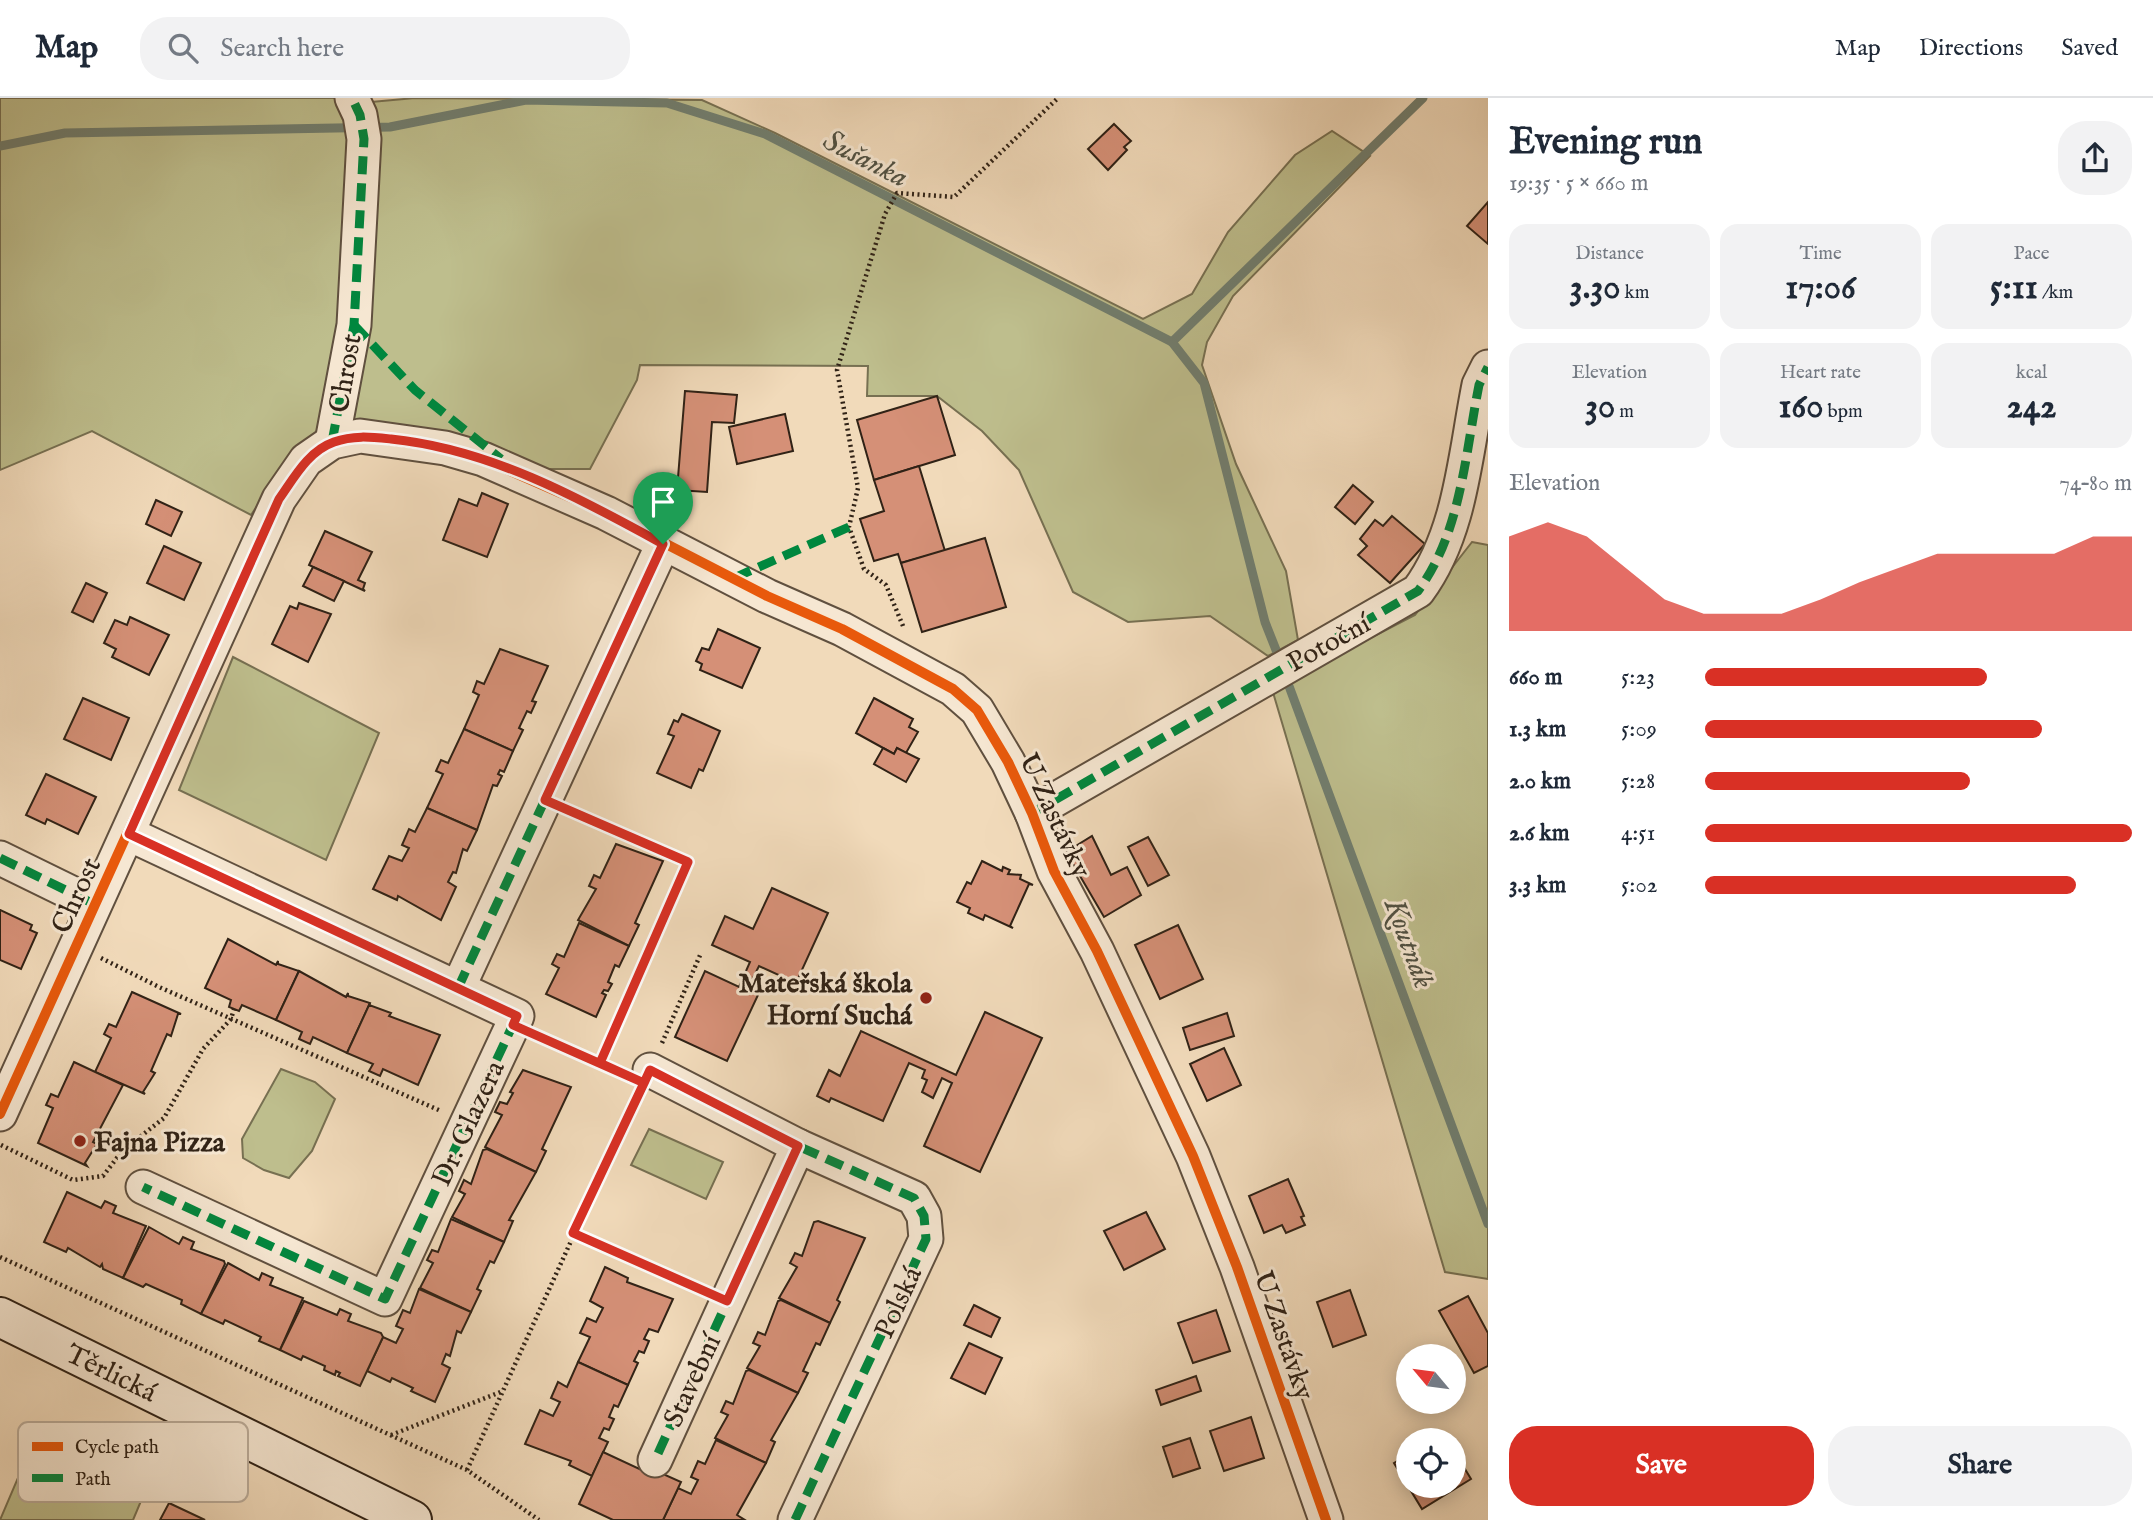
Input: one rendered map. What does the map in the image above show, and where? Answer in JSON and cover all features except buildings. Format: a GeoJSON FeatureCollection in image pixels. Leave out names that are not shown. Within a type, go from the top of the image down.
{"type":"FeatureCollection","features":[{"type":"Feature","properties":{"kind":"main road","name":"Těrlická"},"geometry":{"type":"LineString","coordinates":[[0,1317],[213,1422]]}},
{"type":"Feature","properties":{"kind":"main road","name":"Těrlická"},"geometry":{"type":"LineString","coordinates":[[248,1439],[412,1520]]}},
{"type":"Feature","properties":{"kind":"street","name":"Chrost"},"geometry":{"type":"LineString","coordinates":[[0,1114],[279,499],[306,460],[332,442],[354,325],[359,117]]}},
{"type":"Feature","properties":{"kind":"street","name":"Potoční"},"geometry":{"type":"LineString","coordinates":[[1032,813],[1418,591],[1437,566],[1449,535],[1479,386],[1488,367]]}},
{"type":"Feature","properties":{"kind":"street","name":"U Zastávky"},"geometry":{"type":"LineString","coordinates":[[332,442],[360,436],[407,441],[483,459],[606,513],[663,544],[842,629],[953,689],[977,710],[1008,762],[1032,813],[1054,871],[1103,963],[1193,1156],[1237,1268],[1326,1520]]}},
{"type":"Feature","properties":{"kind":"street"},"geometry":{"type":"LineString","coordinates":[[129,834],[458,988],[663,544]]}},
{"type":"Feature","properties":{"kind":"street"},"geometry":{"type":"LineString","coordinates":[[0,858],[94,904]]}},
{"type":"Feature","properties":{"kind":"street","name":"Dr. Glazera"},"geometry":{"type":"LineString","coordinates":[[143,1187],[385,1299],[517,1016],[458,988]]}},
{"type":"Feature","properties":{"kind":"street"},"geometry":{"type":"LineString","coordinates":[[647,1076],[798,1146]]}},
{"type":"Feature","properties":{"kind":"street","name":"Stavební"},"geometry":{"type":"LineString","coordinates":[[655,1460],[798,1146]]}},
{"type":"Feature","properties":{"kind":"street","name":"Polská"},"geometry":{"type":"LineString","coordinates":[[795,1520],[926,1239],[924,1216],[914,1198],[798,1146]]}},
{"type":"Feature","properties":{"kind":"path"},"geometry":{"type":"LineString","coordinates":[[922,672],[886,585],[863,569],[849,527],[858,488],[837,370],[886,214],[897,194],[954,197],[1058,98]]}},
{"type":"Feature","properties":{"kind":"path"},"geometry":{"type":"LineString","coordinates":[[545,800],[688,862],[600,1063]]}},
{"type":"Feature","properties":{"kind":"path"},"geometry":{"type":"LineString","coordinates":[[76,945],[231,1019],[467,1123]]}},
{"type":"Feature","properties":{"kind":"path"},"geometry":{"type":"LineString","coordinates":[[467,1470],[701,953]]}},
{"type":"Feature","properties":{"kind":"path"},"geometry":{"type":"LineString","coordinates":[[0,1144],[73,1180],[103,1176],[123,1150],[164,1118],[203,1049],[231,1019],[234,1009]]}},
{"type":"Feature","properties":{"kind":"path"},"geometry":{"type":"LineString","coordinates":[[513,1025],[600,1063],[647,1076]]}},
{"type":"Feature","properties":{"kind":"path"},"geometry":{"type":"LineString","coordinates":[[573,1233],[727,1301]]}},
{"type":"Feature","properties":{"kind":"path"},"geometry":{"type":"LineString","coordinates":[[0,1257],[467,1470],[538,1520]]}},
{"type":"Feature","properties":{"kind":"path"},"geometry":{"type":"LineString","coordinates":[[391,1435],[503,1391]]}},
{"type":"Feature","properties":{"kind":"green space"},"geometry":{"type":"Polygon","coordinates":[[[0,98],[342,98],[371,102],[415,98],[702,100],[775,133],[1143,319],[1192,294],[1228,232],[1295,155],[1332,131],[1370,156],[1233,296],[1207,342],[1202,365],[1236,464],[1286,571],[1298,640],[1268,656],[1210,616],[1128,622],[1073,592],[1019,470],[982,431],[937,396],[867,396],[868,366],[640,365],[637,380],[590,469],[535,469],[443,433],[289,459],[251,515],[92,431],[0,470],[0,98]]]}},
{"type":"Feature","properties":{"kind":"green space"},"geometry":{"type":"Polygon","coordinates":[[[1472,542],[1488,545],[1488,1279],[1445,1272],[1272,689],[1415,615],[1472,542]]]}},
{"type":"Feature","properties":{"kind":"green space"},"geometry":{"type":"Polygon","coordinates":[[[233,657],[379,733],[326,860],[179,790],[233,657]]]}},
{"type":"Feature","properties":{"kind":"green space"},"geometry":{"type":"Polygon","coordinates":[[[281,1069],[315,1082],[335,1099],[312,1151],[289,1178],[264,1170],[243,1158],[242,1139],[281,1069]]]}},
{"type":"Feature","properties":{"kind":"green space"},"geometry":{"type":"Polygon","coordinates":[[[649,1129],[723,1162],[706,1199],[631,1165],[649,1129]]]}},
{"type":"Feature","properties":{"kind":"green space"},"geometry":{"type":"Polygon","coordinates":[[[18,1478],[18,1502],[141,1502],[133,1520],[0,1520],[18,1478]]]}},
{"type":"Feature","properties":{"kind":"waterway","name":"Sušanka"},"geometry":{"type":"LineString","coordinates":[[0,146],[65,133],[390,127],[526,100],[667,103],[765,134],[1172,342],[1423,98]]}},
{"type":"Feature","properties":{"kind":"waterway","name":"Koutnák"},"geometry":{"type":"LineString","coordinates":[[1172,342],[1204,383],[1265,622],[1278,655]]}},
{"type":"Feature","properties":{"kind":"waterway","name":"Koutnák"},"geometry":{"type":"LineString","coordinates":[[1286,678],[1488,1224]]}},
{"type":"Feature","properties":{"kind":"marked path"},"geometry":{"type":"LineString","coordinates":[[332,442],[354,325],[364,139],[360,115],[352,98]]}},
{"type":"Feature","properties":{"kind":"marked path"},"geometry":{"type":"LineString","coordinates":[[354,325],[415,390],[501,459]]}},
{"type":"Feature","properties":{"kind":"marked path"},"geometry":{"type":"LineString","coordinates":[[1032,813],[1418,591],[1444,544],[1453,519],[1479,385],[1488,367]]}},
{"type":"Feature","properties":{"kind":"marked path"},"geometry":{"type":"LineString","coordinates":[[734,578],[849,527]]}},
{"type":"Feature","properties":{"kind":"marked path"},"geometry":{"type":"LineString","coordinates":[[458,988],[663,544]]}},
{"type":"Feature","properties":{"kind":"marked path"},"geometry":{"type":"LineString","coordinates":[[129,834],[517,1016],[385,1299],[143,1187]]}},
{"type":"Feature","properties":{"kind":"marked path"},"geometry":{"type":"LineString","coordinates":[[0,858],[94,904]]}},
{"type":"Feature","properties":{"kind":"marked path"},"geometry":{"type":"LineString","coordinates":[[650,1070],[798,1146],[655,1460]]}},
{"type":"Feature","properties":{"kind":"marked path"},"geometry":{"type":"LineString","coordinates":[[795,1520],[926,1239],[924,1216],[914,1198],[798,1146]]}},
{"type":"Feature","properties":{"kind":"cycle path"},"geometry":{"type":"LineString","coordinates":[[0,1114],[279,499],[306,460],[332,442],[360,436],[445,448],[483,459],[606,513],[767,596],[842,629],[953,689],[977,710],[1008,762],[1032,813],[1054,871],[1097,951],[1193,1156],[1237,1267],[1326,1520]]}},
{"type":"Feature","properties":{"kind":"place","name":"Mateřská škola Horní Suchá"},"geometry":{"type":"Point","coordinates":[926,998]}},
{"type":"Feature","properties":{"kind":"place","name":"Fajna Pizza"},"geometry":{"type":"Point","coordinates":[80,1141]}},
{"type":"Feature","properties":{"kind":"route"},"geometry":{"type":"LineString","coordinates":[[663,544],[542,482],[483,459],[407,441],[360,436],[332,442],[306,460],[279,499],[129,834],[517,1016],[513,1025],[644,1083],[573,1233],[727,1301],[798,1146],[650,1070],[644,1083],[600,1063],[688,862],[545,800],[663,544]]}}]}
